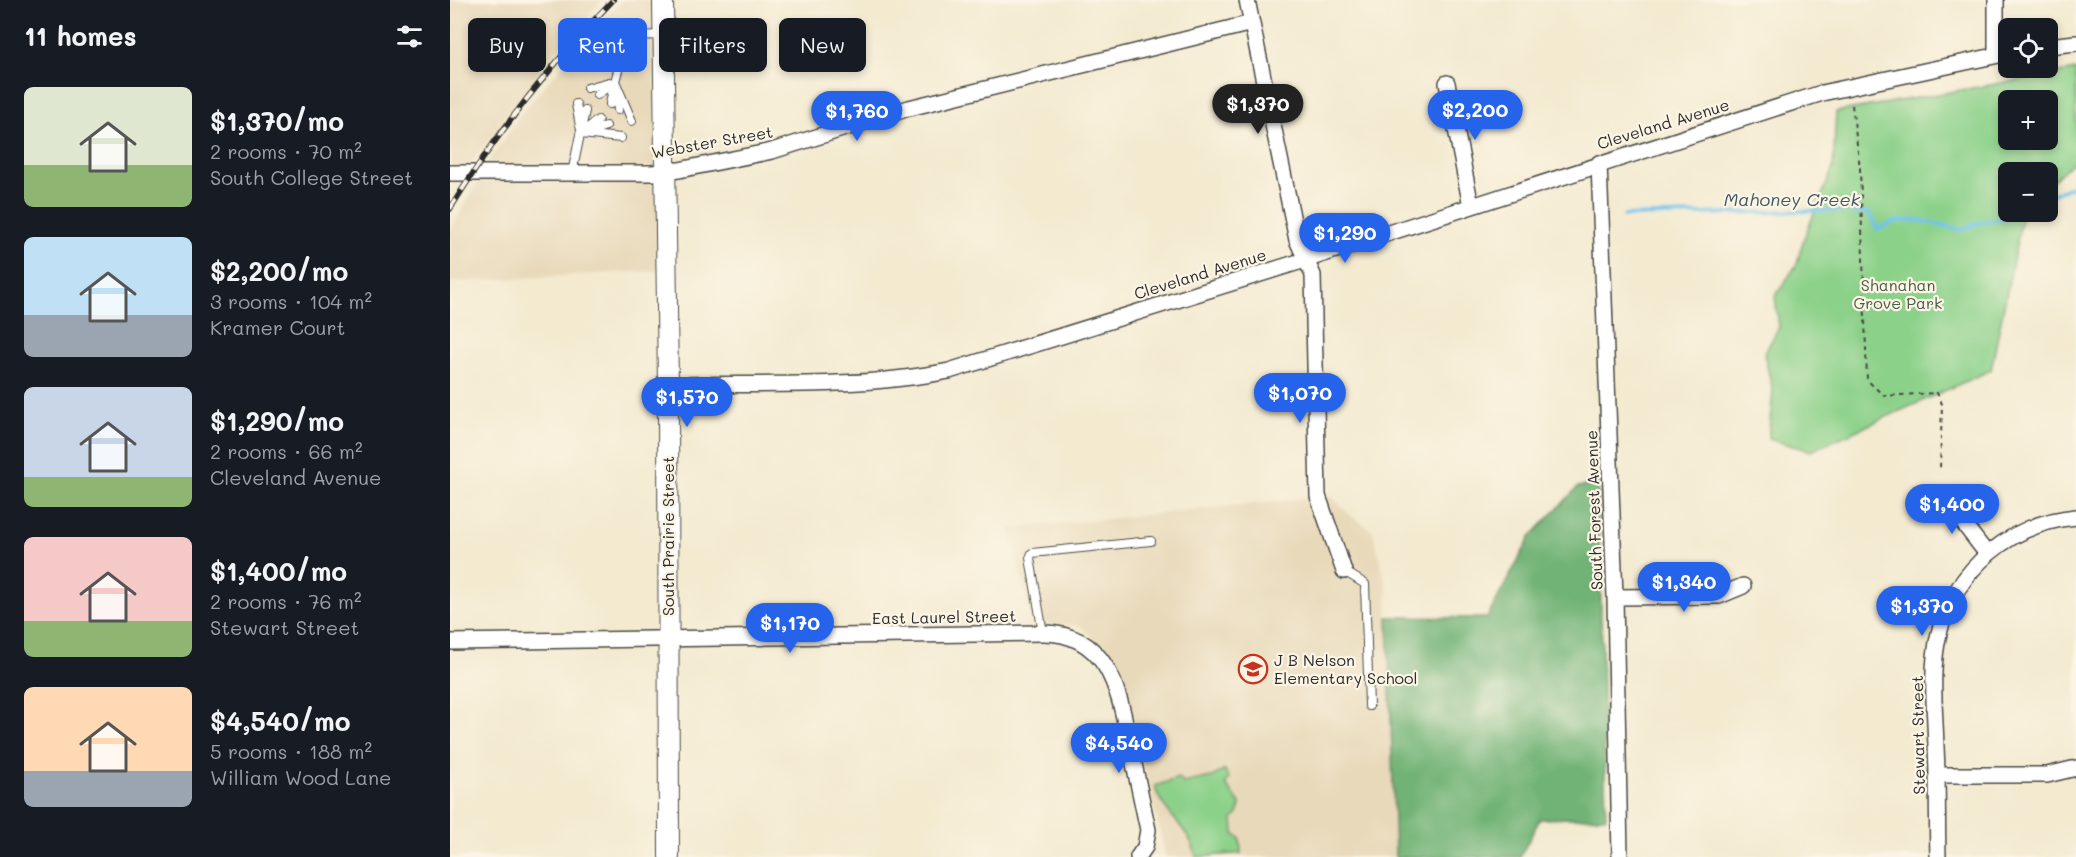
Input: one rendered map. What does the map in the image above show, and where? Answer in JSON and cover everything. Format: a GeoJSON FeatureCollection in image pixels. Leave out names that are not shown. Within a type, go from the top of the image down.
{"type":"FeatureCollection","features":[{"type":"Feature","properties":{"kind":"street","name":"South Prairie Street"},"geometry":{"type":"LineString","coordinates":[[663,0],[663,18]]}},
{"type":"Feature","properties":{"kind":"street"},"geometry":{"type":"LineString","coordinates":[[1247,0],[1296,240],[1313,275],[1318,495],[1344,571]]}},
{"type":"Feature","properties":{"kind":"street"},"geometry":{"type":"LineString","coordinates":[[1996,0],[1998,18]]}},
{"type":"Feature","properties":{"kind":"street","name":"Webster Street"},"geometry":{"type":"LineString","coordinates":[[450,173],[665,171],[772,151],[909,108],[1252,23]]}},
{"type":"Feature","properties":{"kind":"street"},"geometry":{"type":"LineString","coordinates":[[2058,45],[2076,43]]}},
{"type":"Feature","properties":{"kind":"street","name":"Cleveland Avenue"},"geometry":{"type":"LineString","coordinates":[[668,385],[911,379],[950,371],[1305,260],[1599,163],[1822,93],[1998,55]]}},
{"type":"Feature","properties":{"kind":"street","name":"South Prairie Street"},"geometry":{"type":"LineString","coordinates":[[664,72],[668,385],[669,857]]}},
{"type":"Feature","properties":{"kind":"street"},"geometry":{"type":"LineString","coordinates":[[1447,83],[1471,206]]}},
{"type":"Feature","properties":{"kind":"street","name":"South Forest Avenue"},"geometry":{"type":"LineString","coordinates":[[1599,163],[1615,597],[1620,857]]}},
{"type":"Feature","properties":{"kind":"street"},"geometry":{"type":"LineString","coordinates":[[1943,497],[1987,554]]}},
{"type":"Feature","properties":{"kind":"street","name":"Stewart Street"},"geometry":{"type":"LineString","coordinates":[[1938,857],[1935,669],[1939,634],[1959,588],[1987,554],[2010,537],[2036,524],[2076,517]]}},
{"type":"Feature","properties":{"kind":"street"},"geometry":{"type":"LineString","coordinates":[[1615,597],[1719,597],[1743,586]]}},
{"type":"Feature","properties":{"kind":"street","name":"East Laurel Street"},"geometry":{"type":"LineString","coordinates":[[450,642],[1043,633],[1070,638],[1100,658],[1116,682],[1148,830],[1145,848],[1138,857]]}},
{"type":"Feature","properties":{"kind":"street"},"geometry":{"type":"LineString","coordinates":[[1937,775],[2047,775],[2076,768]]}},
{"type":"Feature","properties":{"kind":"lane"},"geometry":{"type":"LineString","coordinates":[[610,104],[628,36],[659,35]]}},
{"type":"Feature","properties":{"kind":"lane"},"geometry":{"type":"LineString","coordinates":[[587,88],[615,81]]}},
{"type":"Feature","properties":{"kind":"lane"},"geometry":{"type":"LineString","coordinates":[[597,95],[615,81]]}},
{"type":"Feature","properties":{"kind":"lane"},"geometry":{"type":"LineString","coordinates":[[615,81],[618,110]]}},
{"type":"Feature","properties":{"kind":"lane"},"geometry":{"type":"LineString","coordinates":[[615,81],[629,119]]}},
{"type":"Feature","properties":{"kind":"lane"},"geometry":{"type":"LineString","coordinates":[[576,104],[581,134]]}},
{"type":"Feature","properties":{"kind":"lane"},"geometry":{"type":"LineString","coordinates":[[572,173],[585,111]]}},
{"type":"Feature","properties":{"kind":"lane"},"geometry":{"type":"LineString","coordinates":[[581,134],[597,120]]}},
{"type":"Feature","properties":{"kind":"lane"},"geometry":{"type":"LineString","coordinates":[[581,134],[606,126]]}},
{"type":"Feature","properties":{"kind":"lane"},"geometry":{"type":"LineString","coordinates":[[581,134],[614,132]]}},
{"type":"Feature","properties":{"kind":"lane"},"geometry":{"type":"LineString","coordinates":[[581,134],[621,138]]}},
{"type":"Feature","properties":{"kind":"lane"},"geometry":{"type":"LineString","coordinates":[[1043,633],[1030,558],[1032,553],[1151,541]]}},
{"type":"Feature","properties":{"kind":"lane"},"geometry":{"type":"LineString","coordinates":[[1344,571],[1365,584],[1369,706]]}},
{"type":"Feature","properties":{"kind":"path"},"geometry":{"type":"LineString","coordinates":[[1852,105],[1860,168],[1860,227],[1867,380],[1884,396],[1937,393],[1942,404],[1940,470]]}},
{"type":"Feature","properties":{"kind":"shaded area"},"geometry":{"type":"Polygon","coordinates":[[[450,0],[602,0],[586,18],[558,18],[558,49],[546,62],[546,18],[468,18],[468,72],[539,72],[468,168],[450,168],[450,0]]]}},
{"type":"Feature","properties":{"kind":"shaded area"},"geometry":{"type":"Polygon","coordinates":[[[624,0],[655,0],[656,167],[484,168],[524,110],[558,71],[647,72],[647,18],[605,18],[624,0]]]}},
{"type":"Feature","properties":{"kind":"shaded area"},"geometry":{"type":"Polygon","coordinates":[[[662,177],[664,270],[450,282],[450,230],[481,178],[662,177]]]}},
{"type":"Feature","properties":{"kind":"shaded area","name":"J B Nelson Elementary School"},"geometry":{"type":"Polygon","coordinates":[[[1331,496],[1350,515],[1373,531],[1387,588],[1395,857],[1166,857],[1124,683],[1109,655],[1079,625],[1033,625],[1010,529],[1331,496]]]}},
{"type":"Feature","properties":{"kind":"green space","name":"Shanahan Grove Park"},"geometry":{"type":"Polygon","coordinates":[[[2076,70],[2076,159],[2058,176],[2058,162],[1998,162],[1998,222],[2021,222],[1991,370],[1811,451],[1768,439],[1773,391],[1764,354],[1779,327],[1775,297],[1797,264],[1804,238],[1833,168],[1836,112],[2030,78],[2058,78],[2058,73],[2076,70]]]}},
{"type":"Feature","properties":{"kind":"green space"},"geometry":{"type":"Polygon","coordinates":[[[1598,482],[1606,817],[1540,819],[1520,857],[1395,857],[1388,617],[1487,618],[1531,536],[1578,487],[1598,482]]]}},
{"type":"Feature","properties":{"kind":"green space"},"geometry":{"type":"Polygon","coordinates":[[[1225,770],[1229,779],[1225,784],[1240,804],[1238,814],[1233,819],[1234,834],[1240,838],[1241,853],[1196,857],[1189,838],[1163,805],[1155,786],[1179,778],[1183,783],[1212,777],[1225,770]]]}},
{"type":"Feature","properties":{"kind":"waterway","name":"Mahoney Creek"},"geometry":{"type":"LineString","coordinates":[[2058,192],[2076,185]]}},
{"type":"Feature","properties":{"kind":"waterway","name":"Mahoney Creek"},"geometry":{"type":"LineString","coordinates":[[1624,216],[1843,210],[1870,214],[1878,229],[1897,221],[1918,220],[1963,230],[1977,223],[1998,219]]}},
{"type":"Feature","properties":{"kind":"railway"},"geometry":{"type":"LineString","coordinates":[[450,209],[486,154],[526,100],[613,0]]}},
{"type":"Feature","properties":{"kind":"place","name":"J B Nelson Elementary School"},"geometry":{"type":"Point","coordinates":[1253,669]}}]}
